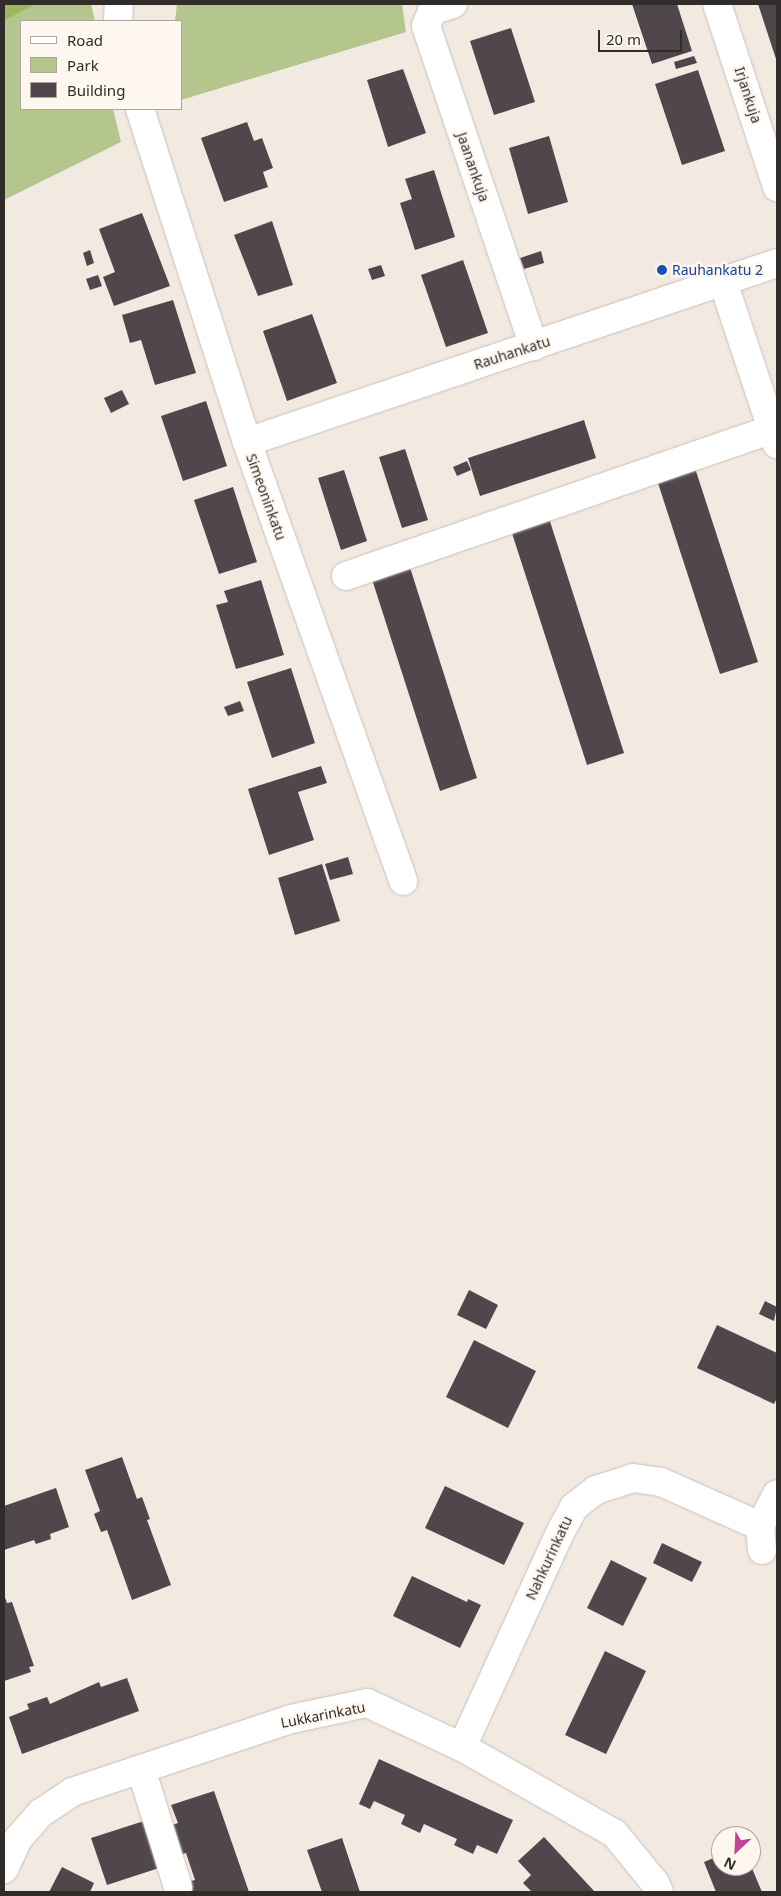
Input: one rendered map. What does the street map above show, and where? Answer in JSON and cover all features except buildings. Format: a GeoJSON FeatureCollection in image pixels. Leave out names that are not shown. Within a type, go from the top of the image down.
{"type":"FeatureCollection","features":[{"type":"Feature","properties":{"kind":"street"},"geometry":{"type":"LineString","coordinates":[[118,20],[119,4]]}},
{"type":"Feature","properties":{"kind":"street","name":"Jaanankuja"},"geometry":{"type":"LineString","coordinates":[[454,4],[432,11],[426,26],[534,346]]}},
{"type":"Feature","properties":{"kind":"street","name":"Irjankuja"},"geometry":{"type":"LineString","coordinates":[[717,4],[777,187]]}},
{"type":"Feature","properties":{"kind":"street","name":"Simeoninkatu"},"geometry":{"type":"LineString","coordinates":[[140,110],[247,442],[403,881]]}},
{"type":"Feature","properties":{"kind":"street","name":"Rauhankatu"},"geometry":{"type":"LineString","coordinates":[[247,442],[777,263]]}},
{"type":"Feature","properties":{"kind":"street"},"geometry":{"type":"LineString","coordinates":[[346,576],[775,434],[723,282]]}},
{"type":"Feature","properties":{"kind":"street","name":"Nahkurinkatu"},"geometry":{"type":"LineString","coordinates":[[462,1747],[562,1529],[574,1507],[596,1490],[633,1478],[661,1482],[761,1538],[777,1494]]}},
{"type":"Feature","properties":{"kind":"street","name":"Lukkarinkatu"},"geometry":{"type":"LineString","coordinates":[[4,1869],[18,1839],[41,1813],[72,1792],[291,1719],[367,1703],[462,1747],[615,1834],[655,1883],[659,1892]]}},
{"type":"Feature","properties":{"kind":"street"},"geometry":{"type":"LineString","coordinates":[[141,1769],[178,1887]]}},
{"type":"Feature","properties":{"kind":"green space"},"geometry":{"type":"Polygon","coordinates":[[[4,4],[37,4],[4,21],[4,4]]]}},
{"type":"Feature","properties":{"kind":"green space"},"geometry":{"type":"Polygon","coordinates":[[[37,4],[91,4],[95,20],[20,20],[20,110],[113,110],[121,142],[4,200],[4,21],[37,4]]]}},
{"type":"Feature","properties":{"kind":"green space"},"geometry":{"type":"Polygon","coordinates":[[[177,4],[402,4],[406,32],[182,100],[182,20],[175,20],[177,4]]]}},
{"type":"Feature","properties":{"kind":"place","name":"Rauhankatu 2"},"geometry":{"type":"Point","coordinates":[662,270]}}]}
